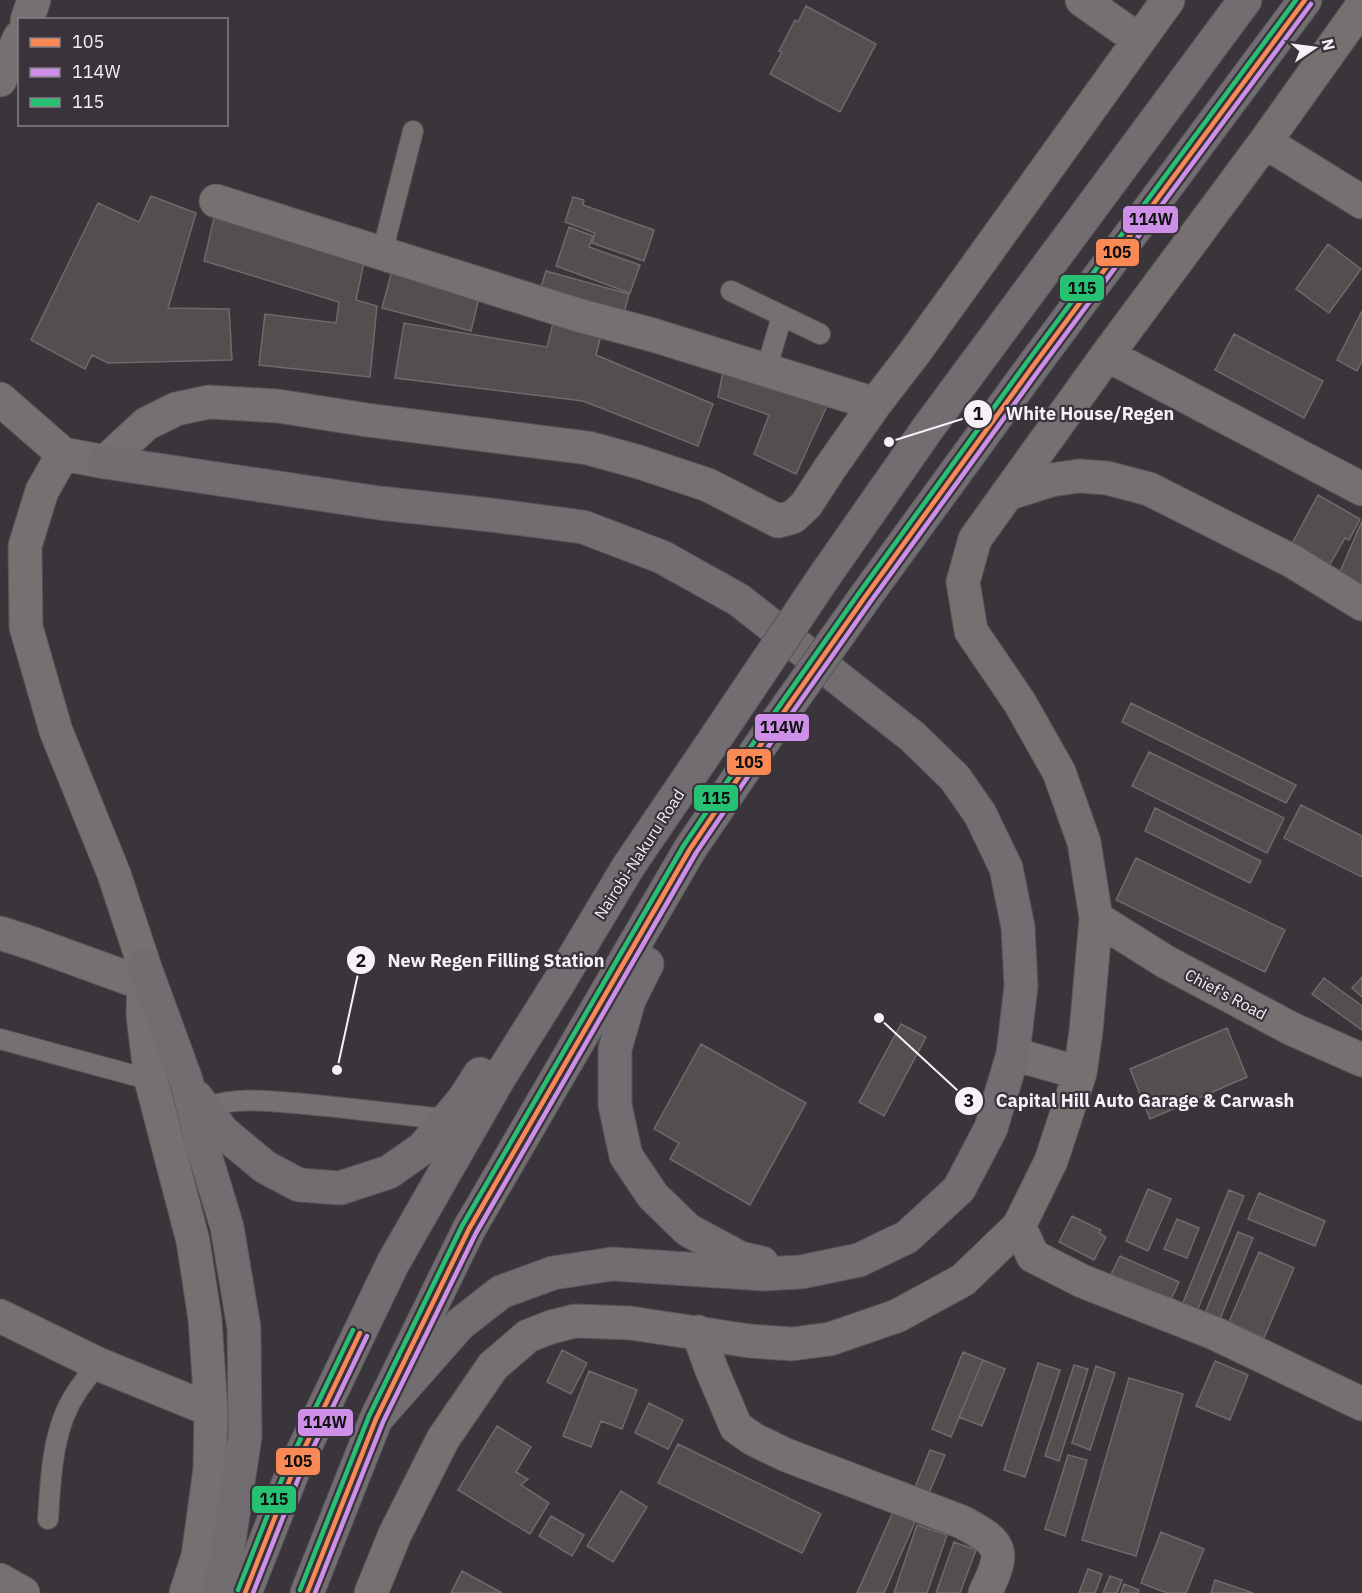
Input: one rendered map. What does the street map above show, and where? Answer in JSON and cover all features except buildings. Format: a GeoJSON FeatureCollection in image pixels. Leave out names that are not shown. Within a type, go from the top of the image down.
{"type":"FeatureCollection","features":[{"type":"Feature","properties":{"kind":"highway","name":"Nairobi-Nakuru Road"},"geometry":{"type":"LineString","coordinates":[[245,1593],[292,1474],[393,1263],[499,1078],[628,867],[826,574],[928,428],[1245,0]]}},
{"type":"Feature","properties":{"kind":"highway"},"geometry":{"type":"LineString","coordinates":[[306,1593],[376,1419],[469,1229],[690,849],[865,597],[1033,366],[1305,0]]}},
{"type":"Feature","properties":{"kind":"highway"},"geometry":{"type":"LineString","coordinates":[[105,462],[379,503],[583,528],[662,557],[739,600],[913,737],[955,778],[980,814],[1006,868],[1018,927],[1021,986],[1013,1054],[991,1128],[959,1189],[908,1237],[860,1260],[801,1272],[763,1274],[612,1264],[553,1273],[501,1292],[460,1324],[376,1419]]}},
{"type":"Feature","properties":{"kind":"highway"},"geometry":{"type":"LineString","coordinates":[[690,849],[666,924],[629,1000],[615,1049],[615,1105],[626,1156],[653,1196],[688,1230],[740,1258],[801,1272]]}},
{"type":"Feature","properties":{"kind":"highway"},"geometry":{"type":"LineString","coordinates":[[186,1080],[223,1132],[265,1167],[299,1185],[340,1188],[389,1172],[423,1148],[464,1099],[547,972],[628,867]]}},
{"type":"Feature","properties":{"kind":"highway"},"geometry":{"type":"LineString","coordinates":[[144,974],[186,1080],[203,1148],[227,1227],[244,1328],[245,1437],[226,1561],[218,1593]]}},
{"type":"Feature","properties":{"kind":"street"},"geometry":{"type":"LineString","coordinates":[[28,18],[34,0]]}},
{"type":"Feature","properties":{"kind":"street"},"geometry":{"type":"LineString","coordinates":[[1082,0],[1139,40]]}},
{"type":"Feature","properties":{"kind":"street"},"geometry":{"type":"LineString","coordinates":[[0,399],[63,454],[105,462],[146,424],[176,409],[209,402],[278,406],[367,420],[588,448],[708,485],[778,521],[793,517],[806,505],[830,468],[1168,0]]}},
{"type":"Feature","properties":{"kind":"street"},"geometry":{"type":"LineString","coordinates":[[371,1593],[395,1534],[443,1439],[493,1366],[528,1336],[575,1321],[630,1323],[750,1341],[792,1344],[830,1339],[897,1316],[963,1280],[1019,1226],[1051,1161],[1080,1073],[1096,918],[1084,842],[1059,772],[1020,703],[971,631],[963,582],[975,539],[1362,6]]}},
{"type":"Feature","properties":{"kind":"street"},"geometry":{"type":"LineString","coordinates":[[0,80],[18,42]]}},
{"type":"Feature","properties":{"kind":"street"},"geometry":{"type":"LineString","coordinates":[[1265,142],[1362,202]]}},
{"type":"Feature","properties":{"kind":"street"},"geometry":{"type":"LineString","coordinates":[[216,201],[578,315],[653,335],[876,404]]}},
{"type":"Feature","properties":{"kind":"street"},"geometry":{"type":"LineString","coordinates":[[1107,355],[1362,489]]}},
{"type":"Feature","properties":{"kind":"street"},"geometry":{"type":"LineString","coordinates":[[63,454],[42,491],[25,546],[26,627],[56,731],[114,874],[144,974],[143,1016],[151,1080],[193,1241],[205,1319],[211,1410],[210,1469],[198,1556],[186,1593]]}},
{"type":"Feature","properties":{"kind":"street"},"geometry":{"type":"LineString","coordinates":[[1007,495],[1052,480],[1079,476],[1107,478],[1149,489],[1292,561],[1362,604]]}},
{"type":"Feature","properties":{"kind":"street","name":"Chief's Road"},"geometry":{"type":"LineString","coordinates":[[1096,918],[1166,962],[1292,1029],[1362,1060]]}},
{"type":"Feature","properties":{"kind":"street"},"geometry":{"type":"LineString","coordinates":[[0,933],[144,974]]}},
{"type":"Feature","properties":{"kind":"street"},"geometry":{"type":"LineString","coordinates":[[1013,1054],[1080,1073]]}},
{"type":"Feature","properties":{"kind":"street"},"geometry":{"type":"LineString","coordinates":[[1019,1226],[1033,1256],[1082,1281],[1214,1333],[1362,1404]]}},
{"type":"Feature","properties":{"kind":"street"},"geometry":{"type":"LineString","coordinates":[[0,1316],[98,1364],[211,1410]]}},
{"type":"Feature","properties":{"kind":"street"},"geometry":{"type":"LineString","coordinates":[[698,1332],[736,1427],[753,1439],[786,1455],[962,1522],[985,1534],[994,1542],[998,1553],[995,1572],[985,1593]]}},
{"type":"Feature","properties":{"kind":"street"},"geometry":{"type":"LineString","coordinates":[[0,1580],[22,1593]]}},
{"type":"Feature","properties":{"kind":"lane"},"geometry":{"type":"LineString","coordinates":[[382,253],[413,131]]}},
{"type":"Feature","properties":{"kind":"lane"},"geometry":{"type":"LineString","coordinates":[[731,291],[820,334]]}},
{"type":"Feature","properties":{"kind":"lane"},"geometry":{"type":"LineString","coordinates":[[766,370],[782,316]]}},
{"type":"Feature","properties":{"kind":"lane"},"geometry":{"type":"LineString","coordinates":[[0,1039],[151,1080]]}},
{"type":"Feature","properties":{"kind":"lane"},"geometry":{"type":"LineString","coordinates":[[204,1108],[217,1103],[255,1100],[447,1119]]}},
{"type":"Feature","properties":{"kind":"lane"},"geometry":{"type":"LineString","coordinates":[[48,1519],[52,1466],[61,1424],[77,1391],[98,1364]]}},
{"type":"Feature","properties":{"kind":"transit line","name":"115"},"geometry":{"type":"LineString","coordinates":[[300,1590],[369,1416],[462,1226],[684,845],[859,593],[1296,0]]}},
{"type":"Feature","properties":{"kind":"transit line","name":"105"},"geometry":{"type":"LineString","coordinates":[[307,1593],[376,1419],[469,1229],[690,849],[865,597],[1033,366],[1305,0]]}},
{"type":"Feature","properties":{"kind":"transit line","name":"114W"},"geometry":{"type":"LineString","coordinates":[[315,1593],[383,1422],[476,1233],[696,853],[871,601],[1039,370],[1311,4]]}},
{"type":"Feature","properties":{"kind":"transit line","name":"115"},"geometry":{"type":"LineString","coordinates":[[238,1590],[285,1471],[353,1330]]}},
{"type":"Feature","properties":{"kind":"transit line","name":"105"},"geometry":{"type":"LineString","coordinates":[[245,1593],[292,1474],[360,1333]]}},
{"type":"Feature","properties":{"kind":"transit line","name":"114W"},"geometry":{"type":"LineString","coordinates":[[253,1593],[299,1477],[367,1336]]}},
{"type":"Feature","properties":{"kind":"place","name":"White House/Regen"},"geometry":{"type":"Point","coordinates":[889,442]}},
{"type":"Feature","properties":{"kind":"place","name":"Capital Hill Auto Garage & Carwash"},"geometry":{"type":"Point","coordinates":[879,1018]}},
{"type":"Feature","properties":{"kind":"place","name":"New Regen Filling Station"},"geometry":{"type":"Point","coordinates":[337,1070]}}]}
